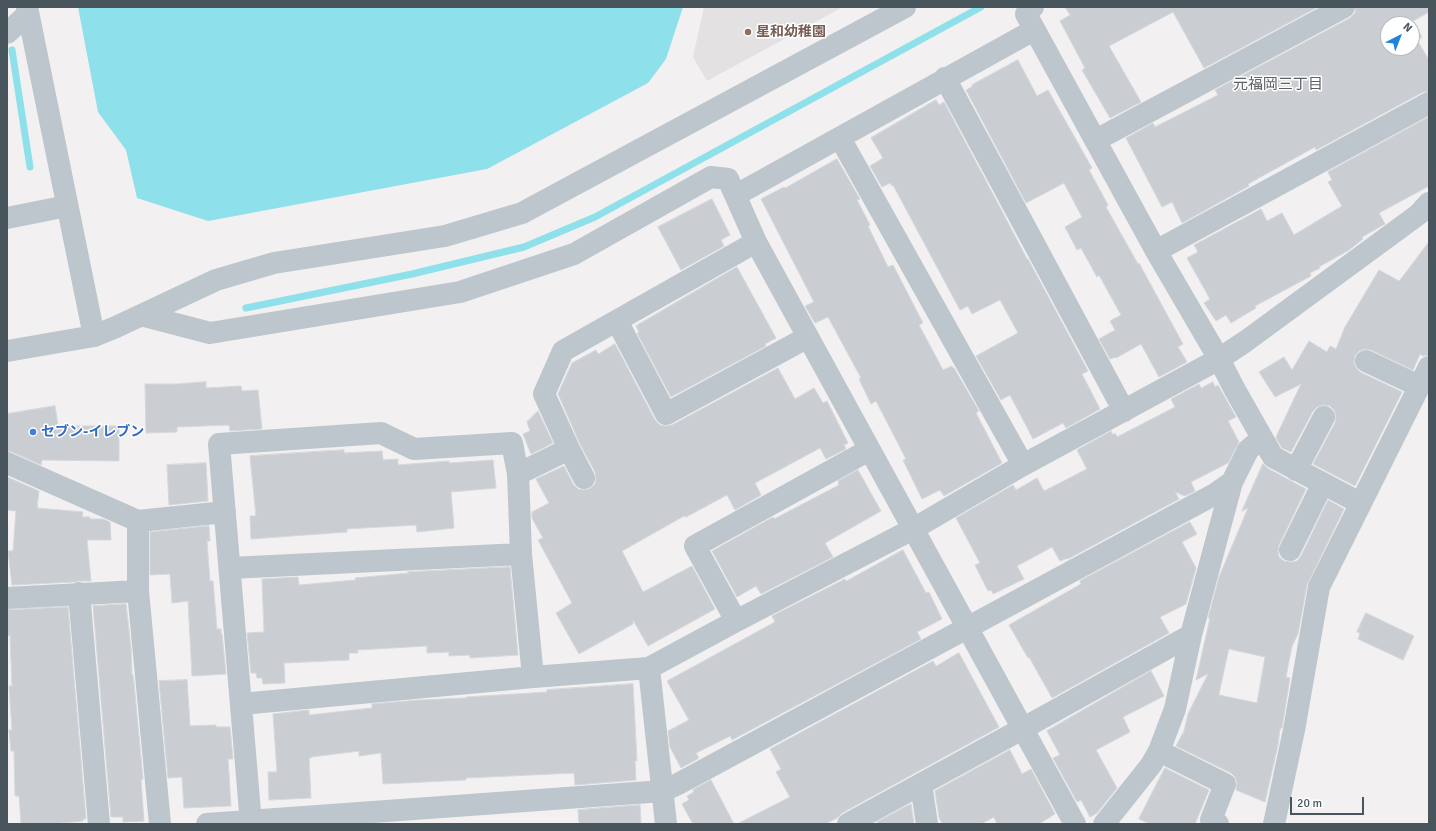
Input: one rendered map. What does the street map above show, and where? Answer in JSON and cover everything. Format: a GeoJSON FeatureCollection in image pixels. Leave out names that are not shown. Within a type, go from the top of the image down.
{"type":"FeatureCollection","features":[{"type":"Feature","properties":{"kind":"street"},"geometry":{"type":"LineString","coordinates":[[7,351],[94,336],[216,280],[274,263],[445,236],[522,213],[905,7]]}},
{"type":"Feature","properties":{"kind":"street"},"geometry":{"type":"LineString","coordinates":[[1033,7],[1026,14],[1034,30],[1156,251],[1219,359],[1273,457],[1360,503]]}},
{"type":"Feature","properties":{"kind":"street"},"geometry":{"type":"LineString","coordinates":[[1096,140],[1344,7]]}},
{"type":"Feature","properties":{"kind":"street"},"geometry":{"type":"LineString","coordinates":[[21,12],[67,206],[94,336]]}},
{"type":"Feature","properties":{"kind":"street"},"geometry":{"type":"LineString","coordinates":[[7,33],[21,12]]}},
{"type":"Feature","properties":{"kind":"street"},"geometry":{"type":"LineString","coordinates":[[736,195],[1034,30]]}},
{"type":"Feature","properties":{"kind":"street"},"geometry":{"type":"LineString","coordinates":[[946,78],[1124,411]]}},
{"type":"Feature","properties":{"kind":"street"},"geometry":{"type":"LineString","coordinates":[[1156,251],[1429,103]]}},
{"type":"Feature","properties":{"kind":"street"},"geometry":{"type":"LineString","coordinates":[[840,138],[1023,465]]}},
{"type":"Feature","properties":{"kind":"street"},"geometry":{"type":"LineString","coordinates":[[141,315],[210,333],[460,292],[574,254],[711,176],[728,179],[756,242],[968,628],[1022,730],[1075,824]]}},
{"type":"Feature","properties":{"kind":"street"},"geometry":{"type":"LineString","coordinates":[[241,704],[533,677],[649,668],[913,529],[1023,465],[1219,359],[1246,341],[1419,214],[1429,203]]}},
{"type":"Feature","properties":{"kind":"street"},"geometry":{"type":"LineString","coordinates":[[7,218],[67,206]]}},
{"type":"Feature","properties":{"kind":"street"},"geometry":{"type":"LineString","coordinates":[[584,478],[544,394],[563,351],[756,242]]}},
{"type":"Feature","properties":{"kind":"street"},"geometry":{"type":"LineString","coordinates":[[617,321],[666,414],[808,337]]}},
{"type":"Feature","properties":{"kind":"street"},"geometry":{"type":"LineString","coordinates":[[1366,361],[1419,386]]}},
{"type":"Feature","properties":{"kind":"street"},"geometry":{"type":"LineString","coordinates":[[1274,824],[1294,730],[1319,587],[1429,366]]}},
{"type":"Feature","properties":{"kind":"street"},"geometry":{"type":"LineString","coordinates":[[1296,470],[1324,417]]}},
{"type":"Feature","properties":{"kind":"street"},"geometry":{"type":"LineString","coordinates":[[251,822],[219,444],[381,433],[414,449],[512,443],[518,474],[521,554],[533,677]]}},
{"type":"Feature","properties":{"kind":"street"},"geometry":{"type":"LineString","coordinates":[[1104,824],[1152,765],[1160,751],[1175,709],[1191,635],[1232,482],[1248,450],[1262,438]]}},
{"type":"Feature","properties":{"kind":"street"},"geometry":{"type":"LineString","coordinates":[[518,474],[569,449]]}},
{"type":"Feature","properties":{"kind":"street"},"geometry":{"type":"LineString","coordinates":[[736,621],[695,546],[869,450]]}},
{"type":"Feature","properties":{"kind":"street"},"geometry":{"type":"LineString","coordinates":[[7,463],[138,521],[225,512]]}},
{"type":"Feature","properties":{"kind":"street"},"geometry":{"type":"LineString","coordinates":[[207,824],[663,791],[1208,498],[1232,482]]}},
{"type":"Feature","properties":{"kind":"street"},"geometry":{"type":"LineString","coordinates":[[1290,550],[1323,484]]}},
{"type":"Feature","properties":{"kind":"street"},"geometry":{"type":"LineString","coordinates":[[138,521],[138,592],[160,824]]}},
{"type":"Feature","properties":{"kind":"street"},"geometry":{"type":"LineString","coordinates":[[230,568],[521,554]]}},
{"type":"Feature","properties":{"kind":"street"},"geometry":{"type":"LineString","coordinates":[[7,598],[138,592]]}},
{"type":"Feature","properties":{"kind":"street"},"geometry":{"type":"LineString","coordinates":[[79,594],[99,824]]}},
{"type":"Feature","properties":{"kind":"street"},"geometry":{"type":"LineString","coordinates":[[848,824],[1022,730],[1191,635]]}},
{"type":"Feature","properties":{"kind":"street"},"geometry":{"type":"LineString","coordinates":[[649,668],[666,824]]}},
{"type":"Feature","properties":{"kind":"street"},"geometry":{"type":"LineString","coordinates":[[1160,751],[1225,784],[1211,820],[1218,824]]}},
{"type":"Feature","properties":{"kind":"street"},"geometry":{"type":"LineString","coordinates":[[921,784],[927,824]]}},
{"type":"Feature","properties":{"kind":"shaded area","name":"星和幼稚園"},"geometry":{"type":"Polygon","coordinates":[[[704,7],[843,7],[707,81],[693,57],[704,7]]]}},
{"type":"Feature","properties":{"kind":"water"},"geometry":{"type":"Polygon","coordinates":[[[78,7],[683,7],[666,59],[648,83],[487,169],[208,221],[137,198],[126,150],[98,112],[78,7]]]}},
{"type":"Feature","properties":{"kind":"building"},"geometry":{"type":"Polygon","coordinates":[[[1065,7],[1318,7],[1204,68],[1173,12],[1109,46],[1141,102],[1110,118],[1082,70],[1085,68],[1060,21],[1070,15],[1065,7]]]}},
{"type":"Feature","properties":{"kind":"building"},"geometry":{"type":"Polygon","coordinates":[[[1356,7],[1429,7],[1429,12],[1420,17],[1380,16],[1380,56],[1420,56],[1420,45],[1429,60],[1429,91],[1423,92],[1316,150],[1315,147],[1182,223],[1172,202],[1162,207],[1126,138],[1153,123],[1155,127],[1218,95],[1215,90],[1350,18],[1355,13],[1356,7]]]}},
{"type":"Feature","properties":{"kind":"building"},"geometry":{"type":"Polygon","coordinates":[[[1018,60],[1037,96],[1048,90],[1092,168],[1089,170],[1108,205],[1106,207],[1138,264],[1139,263],[1183,344],[1178,347],[1187,362],[1159,377],[1141,344],[1116,358],[1110,359],[1099,339],[1115,330],[1110,321],[1121,315],[1099,275],[1097,277],[1081,248],[1077,250],[1065,227],[1082,217],[1064,183],[1026,203],[966,90],[973,86],[972,85],[1018,60]]]}},
{"type":"Feature","properties":{"kind":"building"},"geometry":{"type":"Polygon","coordinates":[[[936,100],[939,105],[944,102],[1088,371],[1082,374],[1100,409],[1066,428],[1063,423],[1033,439],[1010,395],[1001,400],[976,356],[1018,333],[1000,300],[972,314],[968,306],[960,310],[893,185],[892,186],[890,183],[882,187],[870,166],[883,158],[871,138],[936,100]]]}},
{"type":"Feature","properties":{"kind":"building"},"geometry":{"type":"Polygon","coordinates":[[[1429,117],[1429,186],[1379,213],[1385,224],[1362,237],[1363,239],[1349,250],[1310,273],[1311,276],[1255,306],[1256,308],[1231,323],[1226,315],[1216,321],[1204,303],[1210,299],[1187,258],[1198,252],[1194,245],[1261,209],[1267,221],[1282,213],[1294,235],[1342,206],[1328,182],[1332,180],[1328,172],[1429,117]]]}},
{"type":"Feature","properties":{"kind":"building"},"geometry":{"type":"Polygon","coordinates":[[[837,159],[860,199],[857,200],[870,225],[868,226],[888,267],[893,265],[923,323],[919,325],[943,370],[952,366],[954,368],[979,411],[976,413],[1002,463],[944,496],[940,490],[922,499],[903,460],[906,459],[876,401],[871,404],[859,379],[861,378],[828,317],[815,323],[805,306],[814,302],[761,199],[784,187],[785,188],[837,159]]]}},
{"type":"Feature","properties":{"kind":"building"},"geometry":{"type":"Polygon","coordinates":[[[712,199],[730,235],[721,240],[724,246],[681,270],[658,227],[712,199]]]}},
{"type":"Feature","properties":{"kind":"building"},"geometry":{"type":"Polygon","coordinates":[[[1429,242],[1429,355],[1423,356],[1420,354],[1413,370],[1371,350],[1365,349],[1359,351],[1355,356],[1354,362],[1356,368],[1360,372],[1402,392],[1355,486],[1313,464],[1335,423],[1336,416],[1334,410],[1330,406],[1324,405],[1317,407],[1313,411],[1291,452],[1282,448],[1276,438],[1277,436],[1276,437],[1301,384],[1275,397],[1259,372],[1284,357],[1292,370],[1309,341],[1327,352],[1330,346],[1336,349],[1345,327],[1379,270],[1399,281],[1429,242]]]}},
{"type":"Feature","properties":{"kind":"building"},"geometry":{"type":"Polygon","coordinates":[[[737,267],[776,338],[765,344],[766,346],[671,397],[637,333],[639,332],[636,326],[737,267]]]}},
{"type":"Feature","properties":{"kind":"building"},"geometry":{"type":"Polygon","coordinates":[[[615,344],[655,420],[660,425],[672,425],[778,368],[795,399],[814,388],[823,403],[827,401],[848,443],[844,445],[846,449],[826,459],[820,448],[755,483],[761,495],[735,510],[727,495],[686,517],[684,516],[622,551],[643,592],[692,566],[715,609],[648,646],[633,620],[633,624],[579,654],[556,613],[572,603],[538,540],[543,538],[532,518],[532,512],[549,503],[536,479],[564,466],[573,484],[578,489],[589,489],[595,484],[595,472],[580,444],[558,394],[572,363],[596,350],[598,354],[615,344]]]}},
{"type":"Feature","properties":{"kind":"building"},"geometry":{"type":"Polygon","coordinates":[[[206,382],[206,388],[241,386],[242,391],[258,390],[262,429],[230,431],[229,425],[177,427],[177,432],[146,433],[145,384],[206,382]]]}},
{"type":"Feature","properties":{"kind":"building"},"geometry":{"type":"Polygon","coordinates":[[[1213,382],[1215,387],[1218,385],[1236,417],[1228,421],[1239,442],[1228,463],[1191,482],[1195,491],[1185,496],[1175,492],[1179,499],[1068,559],[1060,561],[1052,547],[1017,566],[1024,579],[993,594],[991,590],[988,591],[975,565],[980,563],[956,518],[1013,485],[1016,490],[1037,478],[1044,491],[1087,469],[1077,450],[1111,431],[1113,435],[1115,433],[1117,437],[1175,407],[1171,399],[1199,384],[1201,388],[1213,382]]]}},
{"type":"Feature","properties":{"kind":"building"},"geometry":{"type":"Polygon","coordinates":[[[55,406],[58,426],[119,426],[119,461],[42,460],[41,465],[7,451],[7,414],[55,406]]]}},
{"type":"Feature","properties":{"kind":"building"},"geometry":{"type":"Polygon","coordinates":[[[538,411],[553,443],[531,454],[523,434],[530,431],[527,422],[538,411]]]}},
{"type":"Feature","properties":{"kind":"building"},"geometry":{"type":"Polygon","coordinates":[[[344,450],[344,453],[382,451],[383,460],[398,459],[398,465],[449,461],[449,463],[493,460],[496,488],[451,492],[454,528],[417,532],[416,525],[347,529],[347,532],[251,539],[250,516],[256,516],[250,456],[344,450]]]}},
{"type":"Feature","properties":{"kind":"building"},"geometry":{"type":"Polygon","coordinates":[[[206,463],[208,501],[169,505],[167,465],[206,463]]]}},
{"type":"Feature","properties":{"kind":"building"},"geometry":{"type":"Polygon","coordinates":[[[1263,464],[1267,468],[1306,489],[1279,545],[1279,557],[1284,561],[1291,562],[1297,561],[1301,556],[1328,500],[1344,509],[1307,585],[1298,634],[1292,646],[1286,677],[1290,678],[1282,728],[1280,729],[1278,745],[1265,802],[1236,790],[1237,782],[1231,773],[1176,746],[1183,733],[1183,735],[1188,714],[1208,674],[1196,680],[1210,618],[1208,618],[1219,577],[1248,508],[1242,511],[1263,464]],[[1229,649],[1219,695],[1257,703],[1265,657],[1229,649]]]}},
{"type":"Feature","properties":{"kind":"building"},"geometry":{"type":"Polygon","coordinates":[[[858,470],[881,511],[825,543],[833,557],[761,594],[756,586],[737,597],[712,551],[773,517],[774,519],[839,485],[838,481],[858,470]]]}},
{"type":"Feature","properties":{"kind":"building"},"geometry":{"type":"Polygon","coordinates":[[[7,477],[39,491],[37,508],[83,512],[82,517],[90,517],[90,519],[103,519],[110,522],[111,540],[87,540],[91,581],[12,585],[8,551],[13,551],[16,511],[7,510],[7,477]]]}},
{"type":"Feature","properties":{"kind":"building"},"geometry":{"type":"Polygon","coordinates":[[[1190,522],[1197,534],[1182,542],[1196,568],[1186,604],[1160,617],[1169,633],[1052,698],[1009,625],[1081,584],[1080,581],[1190,522]]]}},
{"type":"Feature","properties":{"kind":"building"},"geometry":{"type":"Polygon","coordinates":[[[209,526],[210,541],[207,541],[210,581],[213,581],[217,629],[221,629],[222,634],[226,674],[192,676],[188,601],[172,603],[170,574],[150,575],[150,532],[209,526]]]}},
{"type":"Feature","properties":{"kind":"building"},"geometry":{"type":"Polygon","coordinates":[[[903,550],[926,593],[929,592],[942,619],[917,632],[921,639],[732,740],[730,736],[696,753],[699,758],[681,768],[670,747],[668,731],[689,720],[667,681],[775,622],[772,616],[845,579],[846,581],[903,550]]]}},
{"type":"Feature","properties":{"kind":"building"},"geometry":{"type":"Polygon","coordinates":[[[510,567],[518,655],[470,658],[470,655],[449,656],[449,652],[427,653],[427,646],[357,650],[358,653],[349,653],[349,660],[284,663],[285,683],[263,684],[262,678],[257,678],[256,673],[251,673],[247,633],[264,632],[262,579],[298,577],[299,585],[356,580],[355,578],[409,573],[408,572],[510,567]]]}},
{"type":"Feature","properties":{"kind":"building"},"geometry":{"type":"Polygon","coordinates":[[[126,604],[143,779],[141,780],[144,821],[123,822],[123,817],[111,817],[93,606],[126,604]]]}},
{"type":"Feature","properties":{"kind":"building"},"geometry":{"type":"Polygon","coordinates":[[[68,607],[86,819],[83,819],[83,821],[51,824],[21,824],[19,796],[15,796],[14,751],[11,751],[9,730],[12,730],[9,686],[12,686],[10,635],[7,636],[7,610],[68,607]]]}},
{"type":"Feature","properties":{"kind":"building"},"geometry":{"type":"Polygon","coordinates":[[[1366,613],[1414,636],[1403,660],[1358,639],[1360,633],[1357,632],[1366,613]]]}},
{"type":"Feature","properties":{"kind":"building"},"geometry":{"type":"Polygon","coordinates":[[[959,653],[999,727],[842,813],[837,818],[825,824],[737,824],[790,797],[776,772],[781,769],[770,749],[933,661],[936,666],[959,653]]]}},
{"type":"Feature","properties":{"kind":"building"},"geometry":{"type":"Polygon","coordinates":[[[1151,671],[1164,696],[1123,717],[1130,732],[1096,750],[1117,788],[1097,813],[1090,817],[1081,800],[1077,802],[1053,758],[1060,755],[1047,731],[1151,671]]]}},
{"type":"Feature","properties":{"kind":"building"},"geometry":{"type":"Polygon","coordinates":[[[187,680],[190,726],[216,725],[216,727],[230,727],[233,759],[228,759],[231,806],[184,808],[182,777],[168,778],[159,681],[187,680]]]}},
{"type":"Feature","properties":{"kind":"building"},"geometry":{"type":"Polygon","coordinates":[[[633,684],[637,761],[635,761],[636,780],[575,785],[574,773],[466,778],[466,780],[383,784],[381,753],[359,756],[359,751],[309,758],[311,798],[269,800],[268,772],[277,772],[273,714],[309,710],[309,715],[372,708],[372,704],[547,692],[547,690],[633,684]]]}},
{"type":"Feature","properties":{"kind":"building"},"geometry":{"type":"Polygon","coordinates":[[[1010,750],[1022,774],[1031,769],[1055,814],[1039,824],[997,824],[994,817],[981,824],[942,824],[939,817],[935,791],[1010,750]]]}},
{"type":"Feature","properties":{"kind":"building"},"geometry":{"type":"Polygon","coordinates":[[[1165,768],[1209,790],[1195,824],[1150,824],[1139,819],[1165,768]]]}},
{"type":"Feature","properties":{"kind":"building"},"geometry":{"type":"Polygon","coordinates":[[[711,780],[734,824],[693,824],[682,804],[689,800],[687,796],[694,792],[693,790],[711,780]]]}},
{"type":"Feature","properties":{"kind":"building"},"geometry":{"type":"Polygon","coordinates":[[[911,804],[914,824],[878,824],[877,822],[911,804]]]}},
{"type":"Feature","properties":{"kind":"building"},"geometry":{"type":"Polygon","coordinates":[[[640,805],[641,824],[579,824],[578,810],[640,805]]]}},
{"type":"Feature","properties":{"kind":"waterway"},"geometry":{"type":"LineString","coordinates":[[246,308],[412,274],[524,247],[595,217],[981,7]]}},
{"type":"Feature","properties":{"kind":"waterway"},"geometry":{"type":"LineString","coordinates":[[12,50],[30,167]]}},
{"type":"Feature","properties":{"kind":"place","name":"星和幼稚園"},"geometry":{"type":"Point","coordinates":[748,32]}},
{"type":"Feature","properties":{"kind":"place","name":"セブン-イレブン"},"geometry":{"type":"Point","coordinates":[33,432]}},
{"type":"Feature","properties":{"kind":"district","name":"元福岡三丁目"},"geometry":{"type":"Point","coordinates":[1278,85]}}]}
